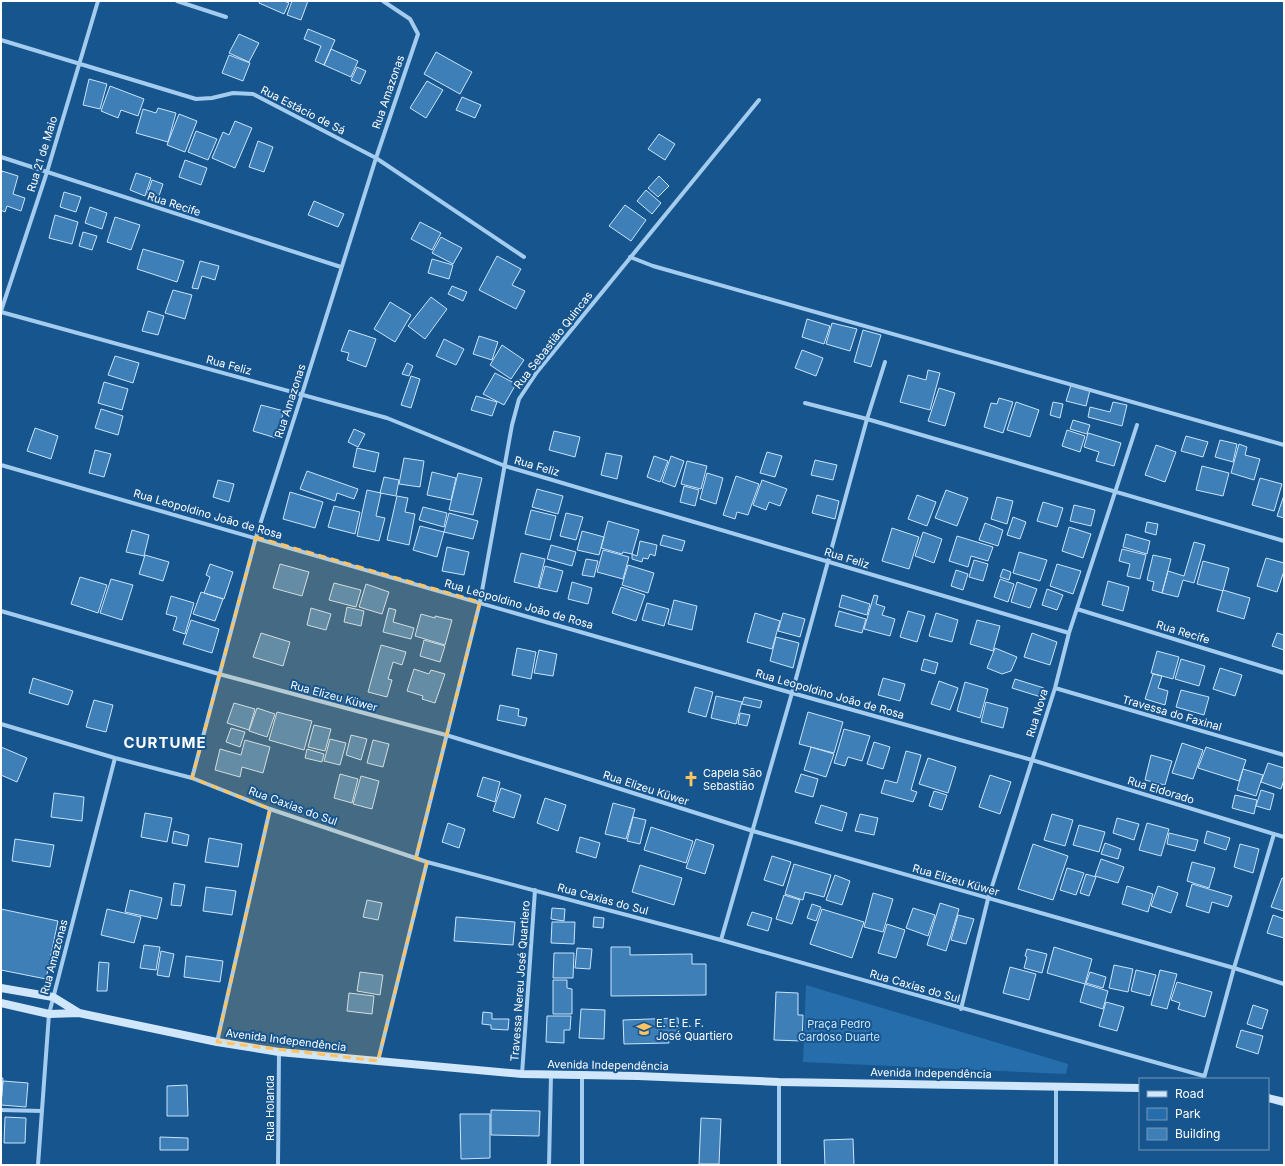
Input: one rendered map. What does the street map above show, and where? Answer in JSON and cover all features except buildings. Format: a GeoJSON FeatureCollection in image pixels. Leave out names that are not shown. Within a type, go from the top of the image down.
{"type":"FeatureCollection","features":[{"type":"Feature","properties":{"kind":"street","name":"Rua 21 de Maio"},"geometry":{"type":"LineString","coordinates":[[1,312],[47,172],[98,1]]}},
{"type":"Feature","properties":{"kind":"street"},"geometry":{"type":"LineString","coordinates":[[177,1],[226,17]]}},
{"type":"Feature","properties":{"kind":"street","name":"Rua Amazonas"},"geometry":{"type":"LineString","coordinates":[[192,778],[256,537],[376,158],[418,34],[410,19],[383,1]]}},
{"type":"Feature","properties":{"kind":"street","name":"Rua Estácio de Sá"},"geometry":{"type":"LineString","coordinates":[[1,40],[196,98],[212,98],[233,93],[253,94],[376,158],[524,257]]}},
{"type":"Feature","properties":{"kind":"street","name":"Rua Sebastião Quincas"},"geometry":{"type":"LineString","coordinates":[[416,858],[480,602],[512,425],[519,399],[537,372],[759,100]]}},
{"type":"Feature","properties":{"kind":"street","name":"Rua Recife"},"geometry":{"type":"LineString","coordinates":[[1,157],[341,267]]}},
{"type":"Feature","properties":{"kind":"street"},"geometry":{"type":"LineString","coordinates":[[630,257],[652,266],[1284,445]]}},
{"type":"Feature","properties":{"kind":"street","name":"Rua Feliz"},"geometry":{"type":"LineString","coordinates":[[1,312],[387,418],[505,466],[1069,633]]}},
{"type":"Feature","properties":{"kind":"street"},"geometry":{"type":"LineString","coordinates":[[721,940],[792,693],[867,419],[885,362]]}},
{"type":"Feature","properties":{"kind":"street"},"geometry":{"type":"LineString","coordinates":[[805,403],[867,419],[1284,541]]}},
{"type":"Feature","properties":{"kind":"street","name":"Rua Nova"},"geometry":{"type":"LineString","coordinates":[[961,1009],[988,898],[1055,688],[1069,633],[1136,425]]}},
{"type":"Feature","properties":{"kind":"street","name":"Rua Leopoldino João de Rosa"},"geometry":{"type":"LineString","coordinates":[[1,465],[256,537],[792,693],[1032,760]]}},
{"type":"Feature","properties":{"kind":"street","name":"Rua Recife"},"geometry":{"type":"LineString","coordinates":[[1077,609],[1284,673]]}},
{"type":"Feature","properties":{"kind":"street","name":"Rua Elizeu Küwer"},"geometry":{"type":"LineString","coordinates":[[1,611],[219,674],[446,735],[753,831],[1234,968],[1284,984]]}},
{"type":"Feature","properties":{"kind":"street","name":"Travessa do Faxinal"},"geometry":{"type":"LineString","coordinates":[[1055,688],[1284,755]]}},
{"type":"Feature","properties":{"kind":"street","name":"Rua Caxias do Sul"},"geometry":{"type":"LineString","coordinates":[[1,724],[115,758],[192,778],[270,809],[427,862],[721,940],[1204,1078]]}},
{"type":"Feature","properties":{"kind":"street","name":"Rua Amazonas"},"geometry":{"type":"LineString","coordinates":[[38,1165],[49,1014],[115,758]]}},
{"type":"Feature","properties":{"kind":"street","name":"Rua Eldorado"},"geometry":{"type":"LineString","coordinates":[[1032,760],[1284,837]]}},
{"type":"Feature","properties":{"kind":"street"},"geometry":{"type":"LineString","coordinates":[[217,1042],[270,809]]}},
{"type":"Feature","properties":{"kind":"street"},"geometry":{"type":"LineString","coordinates":[[1204,1078],[1234,968],[1274,834]]}},
{"type":"Feature","properties":{"kind":"street"},"geometry":{"type":"LineString","coordinates":[[378,1061],[427,862]]}},
{"type":"Feature","properties":{"kind":"street","name":"Travessa Nereu José Quartiero"},"geometry":{"type":"LineString","coordinates":[[522,1074],[535,890]]}},
{"type":"Feature","properties":{"kind":"street","name":"Avenida Independência"},"geometry":{"type":"LineString","coordinates":[[1,988],[53,997],[79,1013]]}},
{"type":"Feature","properties":{"kind":"street","name":"Avenida Independência"},"geometry":{"type":"LineString","coordinates":[[1,1002],[49,1014],[79,1013],[217,1042],[279,1052],[522,1074],[638,1076],[779,1082],[1139,1088]]}},
{"type":"Feature","properties":{"kind":"street","name":"Rua Holanda"},"geometry":{"type":"LineString","coordinates":[[278,1165],[279,1052]]}},
{"type":"Feature","properties":{"kind":"street"},"geometry":{"type":"LineString","coordinates":[[549,1165],[551,1075]]}},
{"type":"Feature","properties":{"kind":"street"},"geometry":{"type":"LineString","coordinates":[[582,1075],[582,1165]]}},
{"type":"Feature","properties":{"kind":"street"},"geometry":{"type":"LineString","coordinates":[[779,1082],[779,1165]]}},
{"type":"Feature","properties":{"kind":"street"},"geometry":{"type":"LineString","coordinates":[[1056,1087],[1056,1165]]}},
{"type":"Feature","properties":{"kind":"street"},"geometry":{"type":"LineString","coordinates":[[1269,1098],[1284,1102]]}},
{"type":"Feature","properties":{"kind":"street"},"geometry":{"type":"LineString","coordinates":[[1,1110],[42,1111]]}},
{"type":"Feature","properties":{"kind":"highlighted area"},"geometry":{"type":"Polygon","coordinates":[[[256,537],[480,602],[416,858],[427,862],[378,1061],[217,1042],[270,809],[192,778],[256,537]]]}},
{"type":"Feature","properties":{"kind":"green space","name":"Praça Pedro Cardoso Duarte"},"geometry":{"type":"Polygon","coordinates":[[[806,985],[1068,1064],[1066,1074],[803,1062],[806,985]]]}},
{"type":"Feature","properties":{"kind":"place","name":"Capela São Sebastião"},"geometry":{"type":"Point","coordinates":[691,779]}},
{"type":"Feature","properties":{"kind":"place","name":"E. E. E. F. José Quartiero"},"geometry":{"type":"Point","coordinates":[644,1029]}},
{"type":"Feature","properties":{"kind":"district","name":"CURTUME"},"geometry":{"type":"Point","coordinates":[165,742]}}]}
